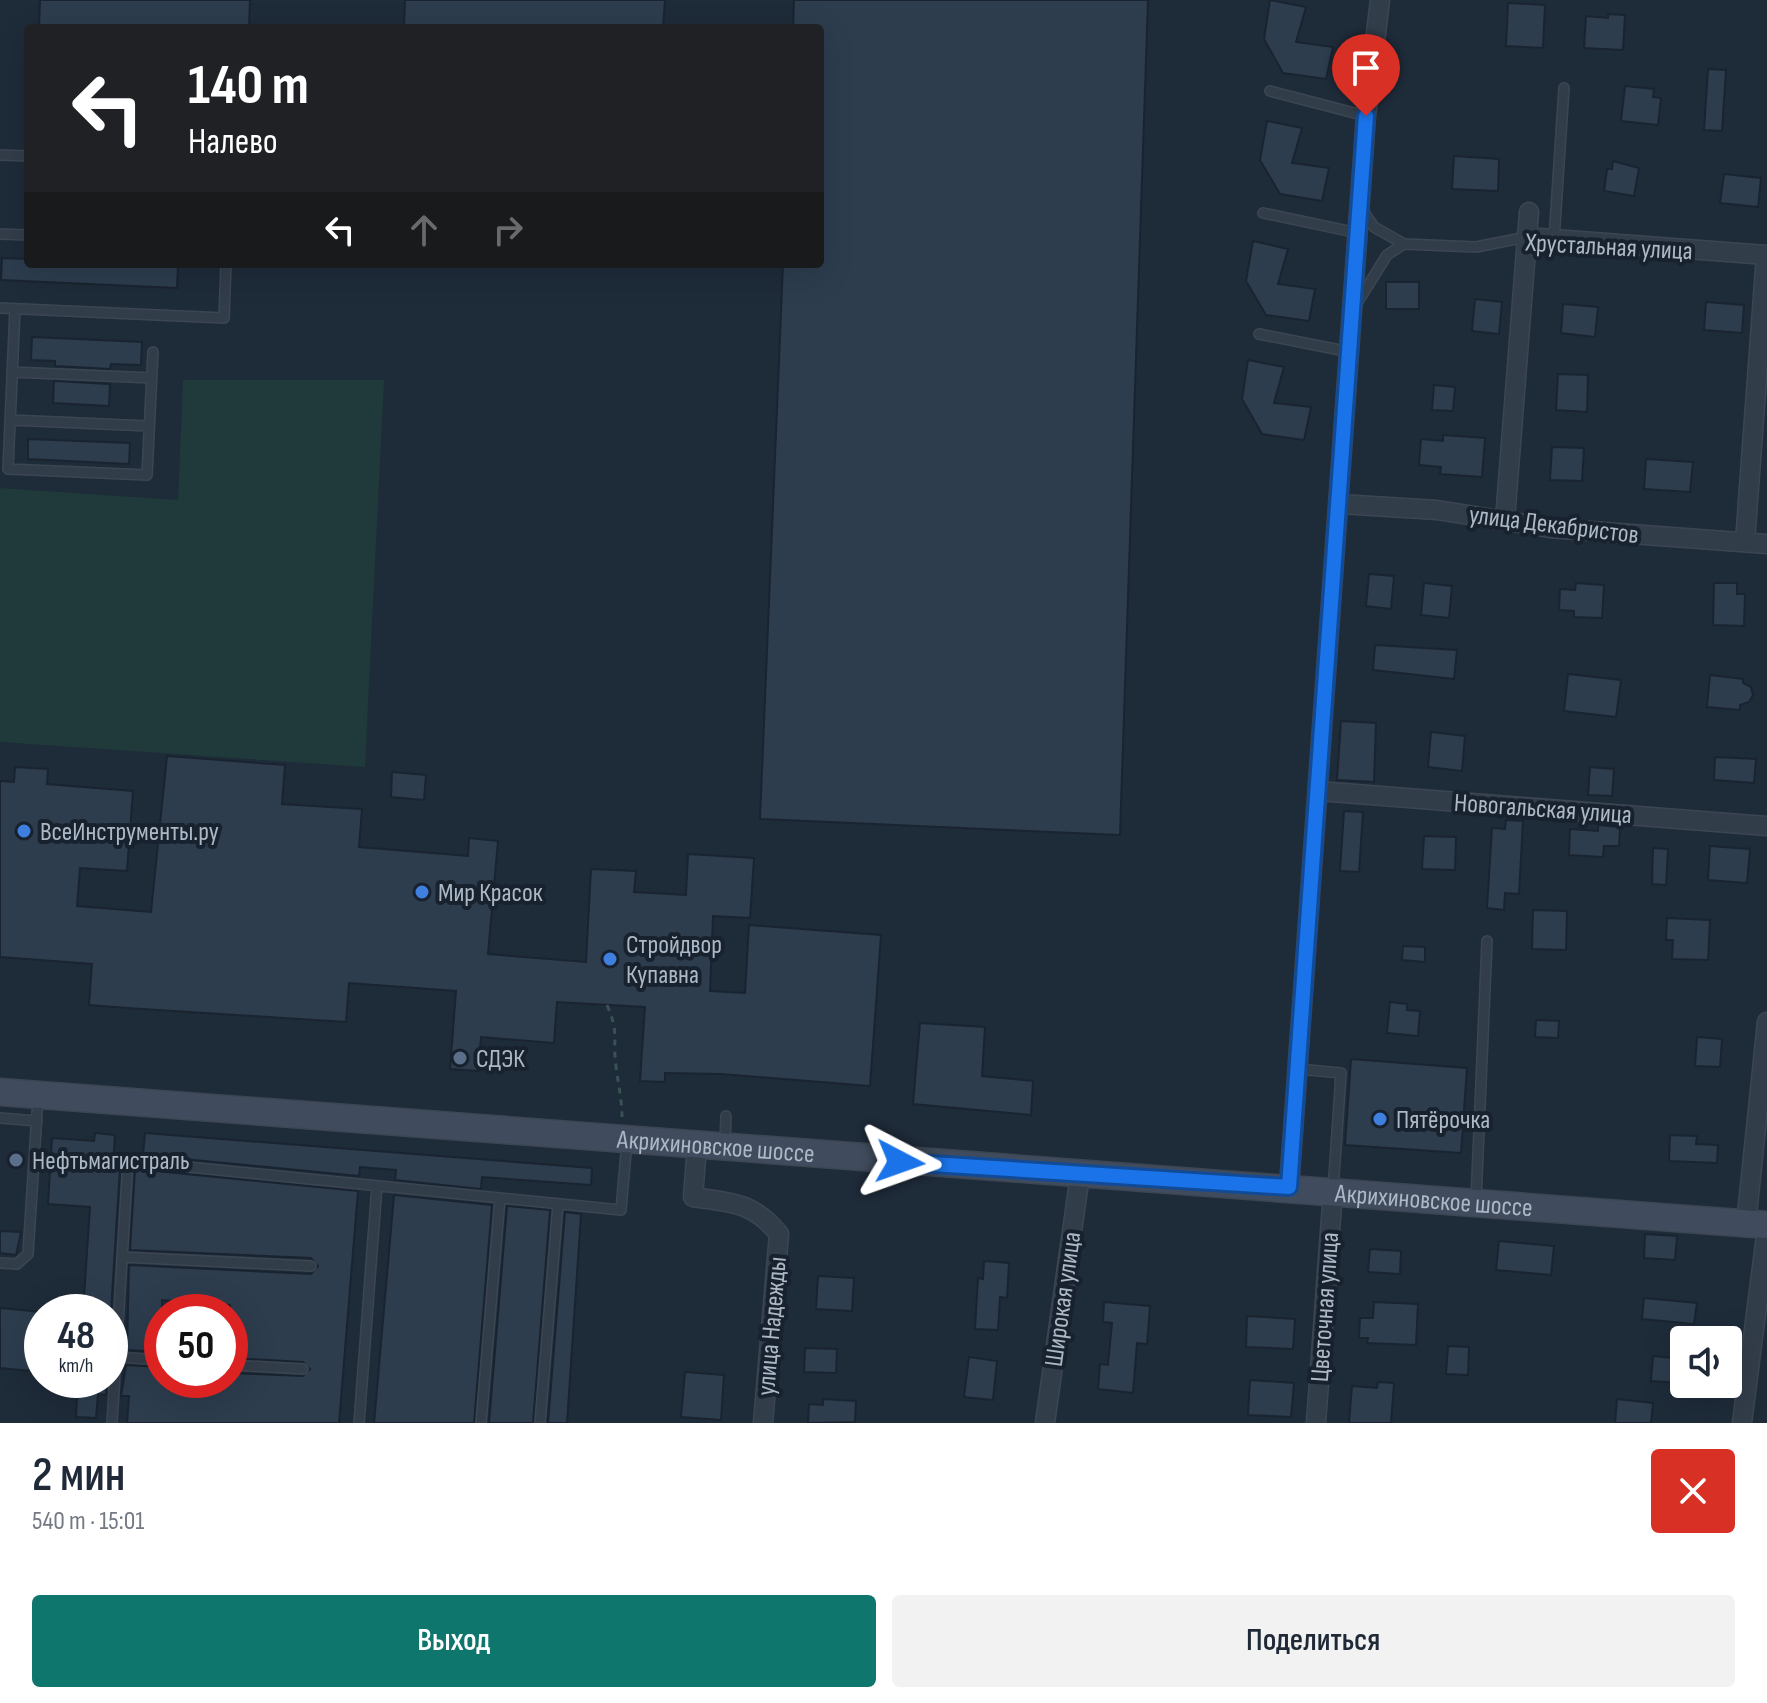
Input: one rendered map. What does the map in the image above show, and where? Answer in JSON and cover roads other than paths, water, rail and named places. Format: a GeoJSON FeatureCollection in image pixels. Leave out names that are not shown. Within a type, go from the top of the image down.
{"type":"FeatureCollection","features":[{"type":"Feature","properties":{"kind":"main road","name":"Акрихиновское шоссе"},"geometry":{"type":"LineString","coordinates":[[0,1092],[37,1108],[132,1106],[624,1130],[724,1149],[1289,1187],[1760,1226]]}},
{"type":"Feature","properties":{"kind":"street"},"geometry":{"type":"LineString","coordinates":[[1289,1187],[1352,352],[1366,116],[1380,0]]}},
{"type":"Feature","properties":{"kind":"street"},"geometry":{"type":"LineString","coordinates":[[1505,520],[1529,212]]}},
{"type":"Feature","properties":{"kind":"street","name":"Хрустальная улица"},"geometry":{"type":"LineString","coordinates":[[1527,237],[1767,255]]}},
{"type":"Feature","properties":{"kind":"street"},"geometry":{"type":"LineString","coordinates":[[1745,542],[1767,255]]}},
{"type":"Feature","properties":{"kind":"street","name":"улица Декабристов"},"geometry":{"type":"LineString","coordinates":[[1340,504],[1437,510],[1550,528],[1767,544]]}},
{"type":"Feature","properties":{"kind":"street","name":"Новогальская улица"},"geometry":{"type":"LineString","coordinates":[[1318,791],[1767,826]]}},
{"type":"Feature","properties":{"kind":"street"},"geometry":{"type":"LineString","coordinates":[[1742,1423],[1760,1226],[1767,1022]]}},
{"type":"Feature","properties":{"kind":"street","name":"улица Надежды"},"geometry":{"type":"LineString","coordinates":[[697,1146],[693,1197],[743,1204],[764,1215],[779,1234],[763,1423]]}},
{"type":"Feature","properties":{"kind":"street","name":"Широкая улица"},"geometry":{"type":"LineString","coordinates":[[1045,1423],[1080,1175]]}},
{"type":"Feature","properties":{"kind":"street","name":"Цветочная улица"},"geometry":{"type":"LineString","coordinates":[[1316,1423],[1333,1191]]}},
{"type":"Feature","properties":{"kind":"lane"},"geometry":{"type":"LineString","coordinates":[[1554,240],[1564,88]]}},
{"type":"Feature","properties":{"kind":"lane"},"geometry":{"type":"LineString","coordinates":[[1270,91],[1366,116]]}},
{"type":"Feature","properties":{"kind":"lane"},"geometry":{"type":"LineString","coordinates":[[0,155],[24,156]]}},
{"type":"Feature","properties":{"kind":"lane"},"geometry":{"type":"LineString","coordinates":[[1355,306],[1387,255],[1404,244],[1374,227],[1362,209]]}},
{"type":"Feature","properties":{"kind":"lane"},"geometry":{"type":"LineString","coordinates":[[1263,213],[1360,233]]}},
{"type":"Feature","properties":{"kind":"lane"},"geometry":{"type":"LineString","coordinates":[[0,234],[24,235]]}},
{"type":"Feature","properties":{"kind":"lane","name":"Хрустальная улица"},"geometry":{"type":"LineString","coordinates":[[1404,244],[1476,247],[1527,237]]}},
{"type":"Feature","properties":{"kind":"lane"},"geometry":{"type":"LineString","coordinates":[[0,308],[224,318],[226,268]]}},
{"type":"Feature","properties":{"kind":"lane"},"geometry":{"type":"LineString","coordinates":[[15,309],[8,469],[147,475],[153,352]]}},
{"type":"Feature","properties":{"kind":"lane"},"geometry":{"type":"LineString","coordinates":[[1259,334],[1352,352]]}},
{"type":"Feature","properties":{"kind":"lane"},"geometry":{"type":"LineString","coordinates":[[12,372],[152,378]]}},
{"type":"Feature","properties":{"kind":"lane"},"geometry":{"type":"LineString","coordinates":[[10,420],[149,426]]}},
{"type":"Feature","properties":{"kind":"lane"},"geometry":{"type":"LineString","coordinates":[[1476,1201],[1487,941]]}},
{"type":"Feature","properties":{"kind":"lane"},"geometry":{"type":"LineString","coordinates":[[1298,1069],[1341,1073],[1333,1191]]}},
{"type":"Feature","properties":{"kind":"lane"},"geometry":{"type":"LineString","coordinates":[[0,1118],[37,1108],[28,1254],[17,1264],[0,1263]]}},
{"type":"Feature","properties":{"kind":"lane"},"geometry":{"type":"LineString","coordinates":[[724,1149],[726,1116]]}},
{"type":"Feature","properties":{"kind":"lane"},"geometry":{"type":"LineString","coordinates":[[120,1294],[128,1161],[621,1210],[624,1130]]}},
{"type":"Feature","properties":{"kind":"lane"},"geometry":{"type":"LineString","coordinates":[[359,1423],[377,1186]]}},
{"type":"Feature","properties":{"kind":"lane"},"geometry":{"type":"LineString","coordinates":[[481,1423],[500,1198]]}},
{"type":"Feature","properties":{"kind":"lane"},"geometry":{"type":"LineString","coordinates":[[540,1423],[558,1204]]}},
{"type":"Feature","properties":{"kind":"lane"},"geometry":{"type":"LineString","coordinates":[[122,1257],[311,1266]]}},
{"type":"Feature","properties":{"kind":"lane"},"geometry":{"type":"LineString","coordinates":[[248,1366],[303,1369]]}},
{"type":"Feature","properties":{"kind":"lane"},"geometry":{"type":"LineString","coordinates":[[112,1423],[114,1398]]}},
{"type":"Feature","properties":{"kind":"place","name":"ВсеИнструменты.ру"},"geometry":{"type":"Point","coordinates":[24,831]}},
{"type":"Feature","properties":{"kind":"place","name":"Мир Красок"},"geometry":{"type":"Point","coordinates":[422,892]}},
{"type":"Feature","properties":{"kind":"place","name":"Стройдвор Купавна"},"geometry":{"type":"Point","coordinates":[610,959]}},
{"type":"Feature","properties":{"kind":"place","name":"СДЭК"},"geometry":{"type":"Point","coordinates":[460,1058]}},
{"type":"Feature","properties":{"kind":"place","name":"Пятёрочка"},"geometry":{"type":"Point","coordinates":[1380,1119]}},
{"type":"Feature","properties":{"kind":"place","name":"Нефтьмагистраль"},"geometry":{"type":"Point","coordinates":[16,1160]}}]}
